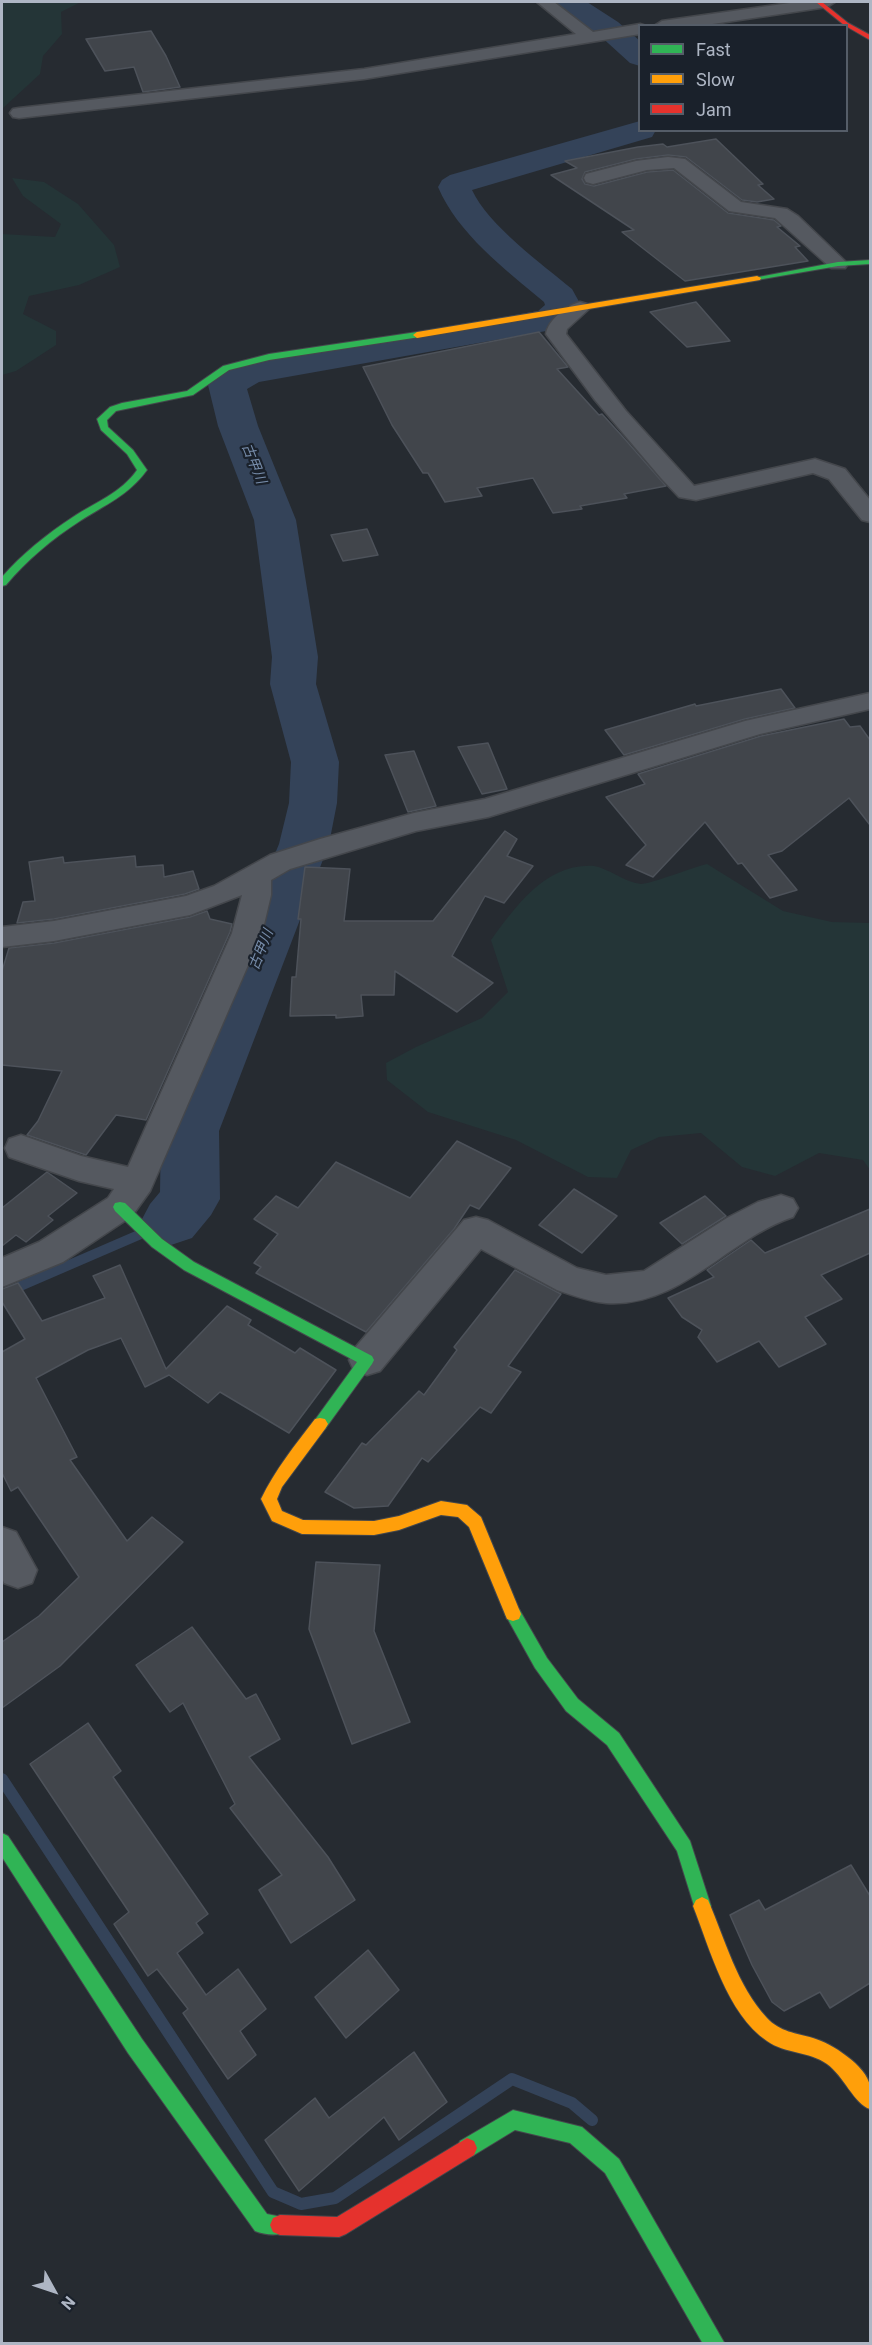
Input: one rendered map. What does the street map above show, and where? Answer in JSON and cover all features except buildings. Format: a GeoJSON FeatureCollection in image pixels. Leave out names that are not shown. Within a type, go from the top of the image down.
{"type":"FeatureCollection","features":[{"type":"Feature","properties":{"kind":"street"},"geometry":{"type":"LineString","coordinates":[[545,2],[604,34]]}},
{"type":"Feature","properties":{"kind":"street"},"geometry":{"type":"LineString","coordinates":[[675,24],[822,2],[846,24]]}},
{"type":"Feature","properties":{"kind":"street"},"geometry":{"type":"LineString","coordinates":[[848,25],[870,38]]}},
{"type":"Feature","properties":{"kind":"street"},"geometry":{"type":"LineString","coordinates":[[19,113],[364,74],[638,29]]}},
{"type":"Feature","properties":{"kind":"street"},"geometry":{"type":"LineString","coordinates":[[593,178],[668,162],[679,163],[736,207],[780,213],[791,220],[838,264]]}},
{"type":"Feature","properties":{"kind":"street"},"geometry":{"type":"LineString","coordinates":[[2,583],[17,564],[77,518],[114,499],[135,484],[142,470],[130,452],[104,428],[102,419],[113,409],[190,393],[226,368],[260,359],[838,264],[870,262]]}},
{"type":"Feature","properties":{"kind":"street"},"geometry":{"type":"LineString","coordinates":[[580,308],[556,327],[556,334],[588,380],[687,492],[696,493],[815,466],[837,474],[870,514]]}},
{"type":"Feature","properties":{"kind":"street"},"geometry":{"type":"LineString","coordinates":[[2,937],[54,931],[190,905],[224,893],[280,862],[330,846],[414,822],[488,808],[754,727],[870,701]]}},
{"type":"Feature","properties":{"kind":"street"},"geometry":{"type":"LineString","coordinates":[[2,1273],[51,1252],[129,1195],[247,933],[257,895],[256,876]]}},
{"type":"Feature","properties":{"kind":"street"},"geometry":{"type":"LineString","coordinates":[[21,1148],[79,1168],[129,1195],[157,1243],[189,1266],[367,1360]]}},
{"type":"Feature","properties":{"kind":"street"},"geometry":{"type":"LineString","coordinates":[[781,1208],[770,1211],[739,1228],[648,1285],[606,1289],[569,1280],[476,1230],[367,1360],[277,1482],[269,1499],[277,1516],[302,1527],[374,1528],[399,1523],[441,1508],[462,1510],[475,1522],[506,1601],[541,1663],[572,1705],[613,1740],[684,1847],[699,1899],[734,1982],[754,2019],[775,2036],[828,2053],[851,2073],[870,2100]]}},
{"type":"Feature","properties":{"kind":"street"},"geometry":{"type":"LineString","coordinates":[[2,1842],[135,2046],[262,2224],[339,2227],[513,2120],[575,2134],[612,2166],[716,2343]]}},
{"type":"Feature","properties":{"kind":"shaded area"},"geometry":{"type":"Polygon","coordinates":[[[2,2],[81,2],[61,12],[62,34],[43,56],[40,74],[2,109],[2,2]]]}},
{"type":"Feature","properties":{"kind":"shaded area"},"geometry":{"type":"Polygon","coordinates":[[[12,178],[44,182],[78,204],[114,245],[120,267],[79,285],[29,296],[23,314],[56,331],[56,345],[16,371],[2,375],[2,234],[55,237],[61,224],[23,196],[12,178]]]}},
{"type":"Feature","properties":{"kind":"shaded area"},"geometry":{"type":"Polygon","coordinates":[[[707,864],[783,911],[832,922],[870,923],[870,1170],[863,1160],[819,1153],[775,1176],[742,1167],[701,1133],[659,1137],[631,1150],[617,1178],[588,1177],[516,1140],[428,1112],[387,1080],[386,1063],[482,1018],[508,992],[491,940],[522,901],[547,879],[577,867],[594,866],[628,881],[641,884],[707,864]]]}},
{"type":"Feature","properties":{"kind":"waterway","name":"古甲川"},"geometry":{"type":"LineString","coordinates":[[568,2],[608,28],[638,55]]}},
{"type":"Feature","properties":{"kind":"waterway","name":"古甲川"},"geometry":{"type":"LineString","coordinates":[[171,1221],[190,1199],[190,1131],[304,844],[313,803],[315,762],[293,684],[295,657],[275,520],[238,426],[227,385],[248,373],[550,320],[564,307],[559,297],[484,229],[470,213],[454,187],[462,182],[638,131]]}},
{"type":"Feature","properties":{"kind":"waterway"},"geometry":{"type":"LineString","coordinates":[[2,1294],[171,1221]]}},
{"type":"Feature","properties":{"kind":"waterway"},"geometry":{"type":"LineString","coordinates":[[2,1779],[273,2192],[301,2204],[335,2198],[512,2079],[572,2103],[592,2120]]}},
{"type":"Feature","properties":{"kind":"traffic: fast"},"geometry":{"type":"LineString","coordinates":[[757,278],[838,264],[870,262]]}},
{"type":"Feature","properties":{"kind":"traffic: fast"},"geometry":{"type":"LineString","coordinates":[[2,583],[46,541],[76,519],[120,493],[136,479],[142,470],[130,452],[104,428],[102,419],[113,409],[190,393],[226,368],[269,357],[417,335]]}},
{"type":"Feature","properties":{"kind":"traffic: fast"},"geometry":{"type":"LineString","coordinates":[[120,1207],[157,1243],[189,1266],[367,1360],[320,1424]]}},
{"type":"Feature","properties":{"kind":"traffic: fast"},"geometry":{"type":"LineString","coordinates":[[513,1614],[541,1663],[572,1705],[613,1739],[684,1847],[702,1906]]}},
{"type":"Feature","properties":{"kind":"traffic: fast"},"geometry":{"type":"LineString","coordinates":[[2,1842],[135,2046],[262,2224],[280,2225]]}},
{"type":"Feature","properties":{"kind":"traffic: fast"},"geometry":{"type":"LineString","coordinates":[[467,2148],[513,2120],[575,2134],[612,2166],[715,2344]]}},
{"type":"Feature","properties":{"kind":"traffic: slow"},"geometry":{"type":"LineString","coordinates":[[417,335],[757,278]]}},
{"type":"Feature","properties":{"kind":"traffic: slow"},"geometry":{"type":"LineString","coordinates":[[320,1424],[277,1482],[269,1499],[277,1516],[302,1527],[374,1528],[399,1523],[441,1508],[462,1510],[475,1522],[513,1614]]}},
{"type":"Feature","properties":{"kind":"traffic: slow"},"geometry":{"type":"LineString","coordinates":[[702,1906],[722,1958],[740,1996],[762,2026],[781,2039],[814,2048],[834,2057],[851,2074],[870,2100]]}},
{"type":"Feature","properties":{"kind":"traffic: jam"},"geometry":{"type":"LineString","coordinates":[[819,2],[846,24]]}},
{"type":"Feature","properties":{"kind":"traffic: jam"},"geometry":{"type":"LineString","coordinates":[[848,25],[870,38]]}},
{"type":"Feature","properties":{"kind":"traffic: jam"},"geometry":{"type":"LineString","coordinates":[[280,2225],[339,2227],[467,2148]]}}]}
